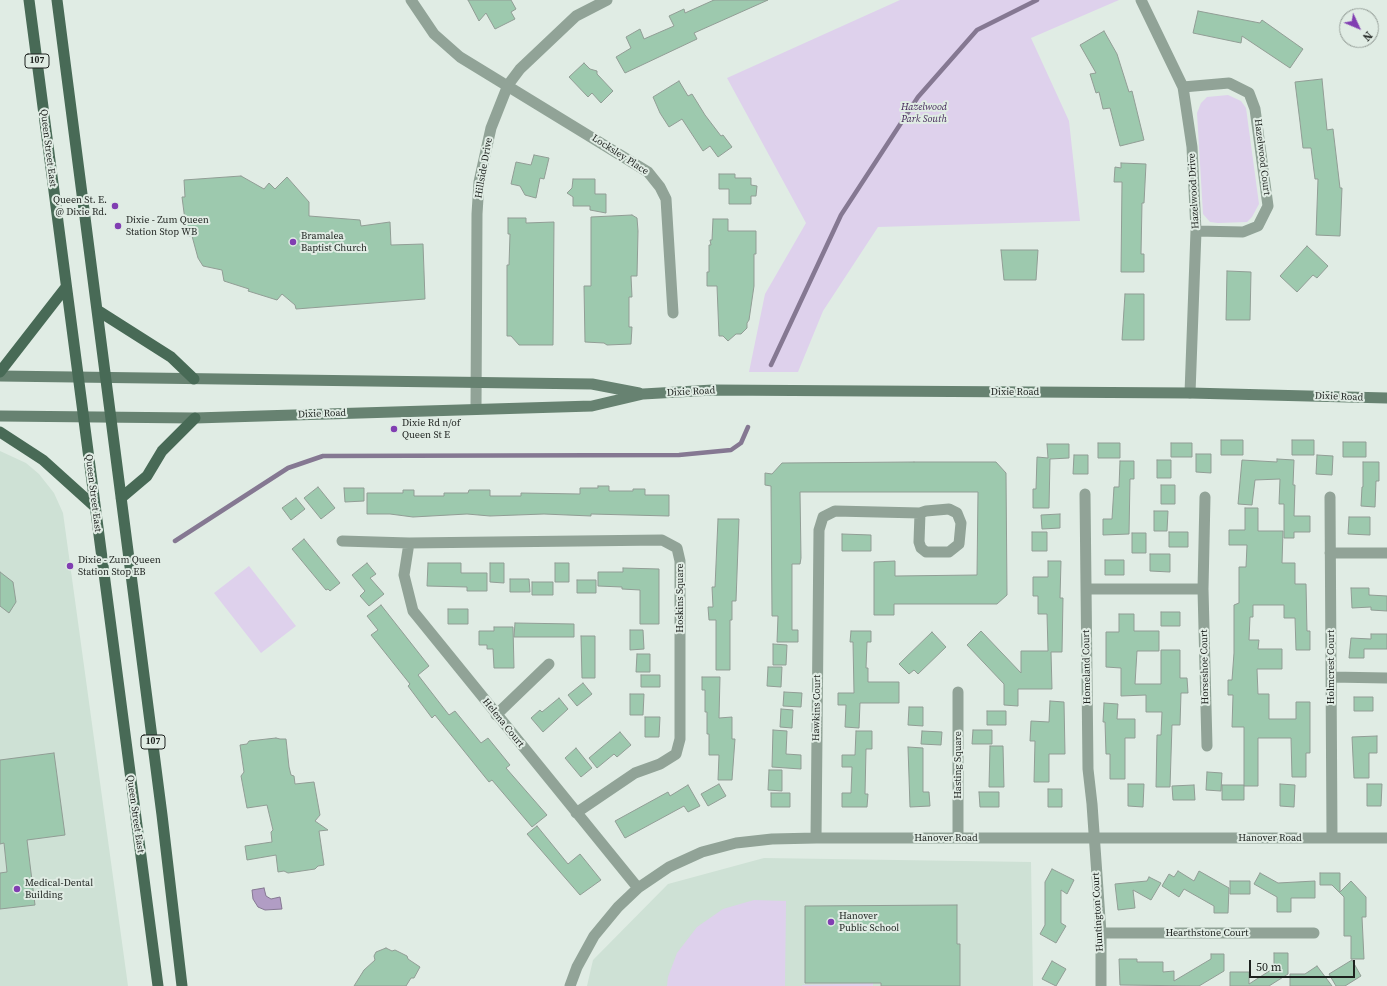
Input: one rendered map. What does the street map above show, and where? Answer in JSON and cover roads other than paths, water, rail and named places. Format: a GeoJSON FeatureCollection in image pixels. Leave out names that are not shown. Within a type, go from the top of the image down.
{"type":"FeatureCollection","features":[{"type":"Feature","properties":{"kind":"main road","name":"Queen Street East"},"geometry":{"type":"LineString","coordinates":[[29,0],[158,986]]}},
{"type":"Feature","properties":{"kind":"main road","name":"107"},"geometry":{"type":"LineString","coordinates":[[57,0],[162,815],[182,986]]}},
{"type":"Feature","properties":{"kind":"main road"},"geometry":{"type":"LineString","coordinates":[[0,372],[66,287]]}},
{"type":"Feature","properties":{"kind":"main road"},"geometry":{"type":"LineString","coordinates":[[97,310],[171,357],[194,379]]}},
{"type":"Feature","properties":{"kind":"main road","name":"Dixie Road"},"geometry":{"type":"LineString","coordinates":[[0,376],[592,384],[643,394]]}},
{"type":"Feature","properties":{"kind":"main road","name":"Dixie Road"},"geometry":{"type":"LineString","coordinates":[[0,416],[195,418],[592,406],[643,394],[713,390],[1190,393],[1387,398]]}},
{"type":"Feature","properties":{"kind":"main road"},"geometry":{"type":"LineString","coordinates":[[121,498],[147,476],[162,451],[195,418]]}},
{"type":"Feature","properties":{"kind":"main road"},"geometry":{"type":"LineString","coordinates":[[0,432],[43,460],[94,506]]}},
{"type":"Feature","properties":{"kind":"street","name":"Locksley Place"},"geometry":{"type":"LineString","coordinates":[[410,0],[418,13],[443,42],[460,57],[648,172],[660,187],[666,199],[673,313]]}},
{"type":"Feature","properties":{"kind":"street","name":"Hillside Drive"},"geometry":{"type":"LineString","coordinates":[[476,409],[476,214],[479,182],[491,128],[508,85],[520,69],[576,16],[607,0]]}},
{"type":"Feature","properties":{"kind":"street","name":"Hazelwood Drive"},"geometry":{"type":"LineString","coordinates":[[1141,0],[1183,87],[1192,147],[1196,231],[1190,393]]}},
{"type":"Feature","properties":{"kind":"street","name":"Hazelwood Court"},"geometry":{"type":"LineString","coordinates":[[1183,87],[1229,83],[1249,93],[1255,109],[1268,206],[1258,226],[1243,232],[1196,231]]}},
{"type":"Feature","properties":{"kind":"street","name":"Homeland Court"},"geometry":{"type":"LineString","coordinates":[[1085,494],[1088,769],[1094,838]]}},
{"type":"Feature","properties":{"kind":"street","name":"Horseshoe Court"},"geometry":{"type":"LineString","coordinates":[[1205,497],[1203,589],[1207,746]]}},
{"type":"Feature","properties":{"kind":"street","name":"Holmcrest Court"},"geometry":{"type":"LineString","coordinates":[[1330,497],[1332,838]]}},
{"type":"Feature","properties":{"kind":"street"},"geometry":{"type":"LineString","coordinates":[[949,509],[957,513],[961,523],[959,544],[949,552],[926,552],[921,548],[919,542],[920,513],[949,509]]}},
{"type":"Feature","properties":{"kind":"street","name":"Hawkins Court"},"geometry":{"type":"LineString","coordinates":[[816,838],[819,530],[823,517],[835,511],[920,513]]}},
{"type":"Feature","properties":{"kind":"street","name":"Hoskins Square"},"geometry":{"type":"LineString","coordinates":[[409,543],[662,540],[677,548],[680,561],[680,739],[676,754],[660,764],[636,773],[576,812]]}},
{"type":"Feature","properties":{"kind":"street"},"geometry":{"type":"LineString","coordinates":[[342,541],[409,543]]}},
{"type":"Feature","properties":{"kind":"street","name":"Helena Court"},"geometry":{"type":"LineString","coordinates":[[409,543],[404,575],[413,611],[638,888]]}},
{"type":"Feature","properties":{"kind":"street"},"geometry":{"type":"LineString","coordinates":[[1330,553],[1387,553]]}},
{"type":"Feature","properties":{"kind":"street"},"geometry":{"type":"LineString","coordinates":[[1086,590],[1203,589]]}},
{"type":"Feature","properties":{"kind":"street"},"geometry":{"type":"LineString","coordinates":[[496,715],[549,664]]}},
{"type":"Feature","properties":{"kind":"street"},"geometry":{"type":"LineString","coordinates":[[1331,677],[1387,678]]}},
{"type":"Feature","properties":{"kind":"street","name":"Hasting Square"},"geometry":{"type":"LineString","coordinates":[[958,692],[958,838]]}},
{"type":"Feature","properties":{"kind":"street","name":"Hanover Road"},"geometry":{"type":"LineString","coordinates":[[570,986],[577,967],[594,936],[618,907],[638,888],[669,867],[702,852],[736,843],[772,839],[816,838],[1387,838]]}},
{"type":"Feature","properties":{"kind":"street","name":"Huntington Court"},"geometry":{"type":"LineString","coordinates":[[1094,838],[1101,932],[1101,986]]}},
{"type":"Feature","properties":{"kind":"street","name":"Hearthstone Court"},"geometry":{"type":"LineString","coordinates":[[1101,932],[1314,933]]}},
{"type":"Feature","properties":{"kind":"waterway"},"geometry":{"type":"LineString","coordinates":[[771,365],[841,215],[918,97],[977,30],[1037,0]]}},
{"type":"Feature","properties":{"kind":"waterway"},"geometry":{"type":"LineString","coordinates":[[175,541],[288,468],[323,456],[679,455],[731,450],[741,443],[748,427]]}},
{"type":"Feature","properties":{"kind":"place","name":"Queen St. E. @ Dixie Rd."},"geometry":{"type":"Point","coordinates":[115,206]}},
{"type":"Feature","properties":{"kind":"place","name":"Dixie - Zum Queen Station Stop WB"},"geometry":{"type":"Point","coordinates":[118,226]}},
{"type":"Feature","properties":{"kind":"place","name":"Bramalea Baptist Church"},"geometry":{"type":"Point","coordinates":[293,242]}},
{"type":"Feature","properties":{"kind":"place","name":"Dixie Rd n/of Queen St E"},"geometry":{"type":"Point","coordinates":[394,429]}},
{"type":"Feature","properties":{"kind":"place","name":"Dixie - Zum Queen Station Stop EB"},"geometry":{"type":"Point","coordinates":[70,566]}},
{"type":"Feature","properties":{"kind":"place","name":"Medical-Dental Building"},"geometry":{"type":"Point","coordinates":[17,889]}},
{"type":"Feature","properties":{"kind":"place","name":"Hanover Public School"},"geometry":{"type":"Point","coordinates":[831,922]}},
{"type":"Feature","properties":{"kind":"park label","name":"Hazelwood Park South"},"geometry":{"type":"Point","coordinates":[924,112]}}]}
